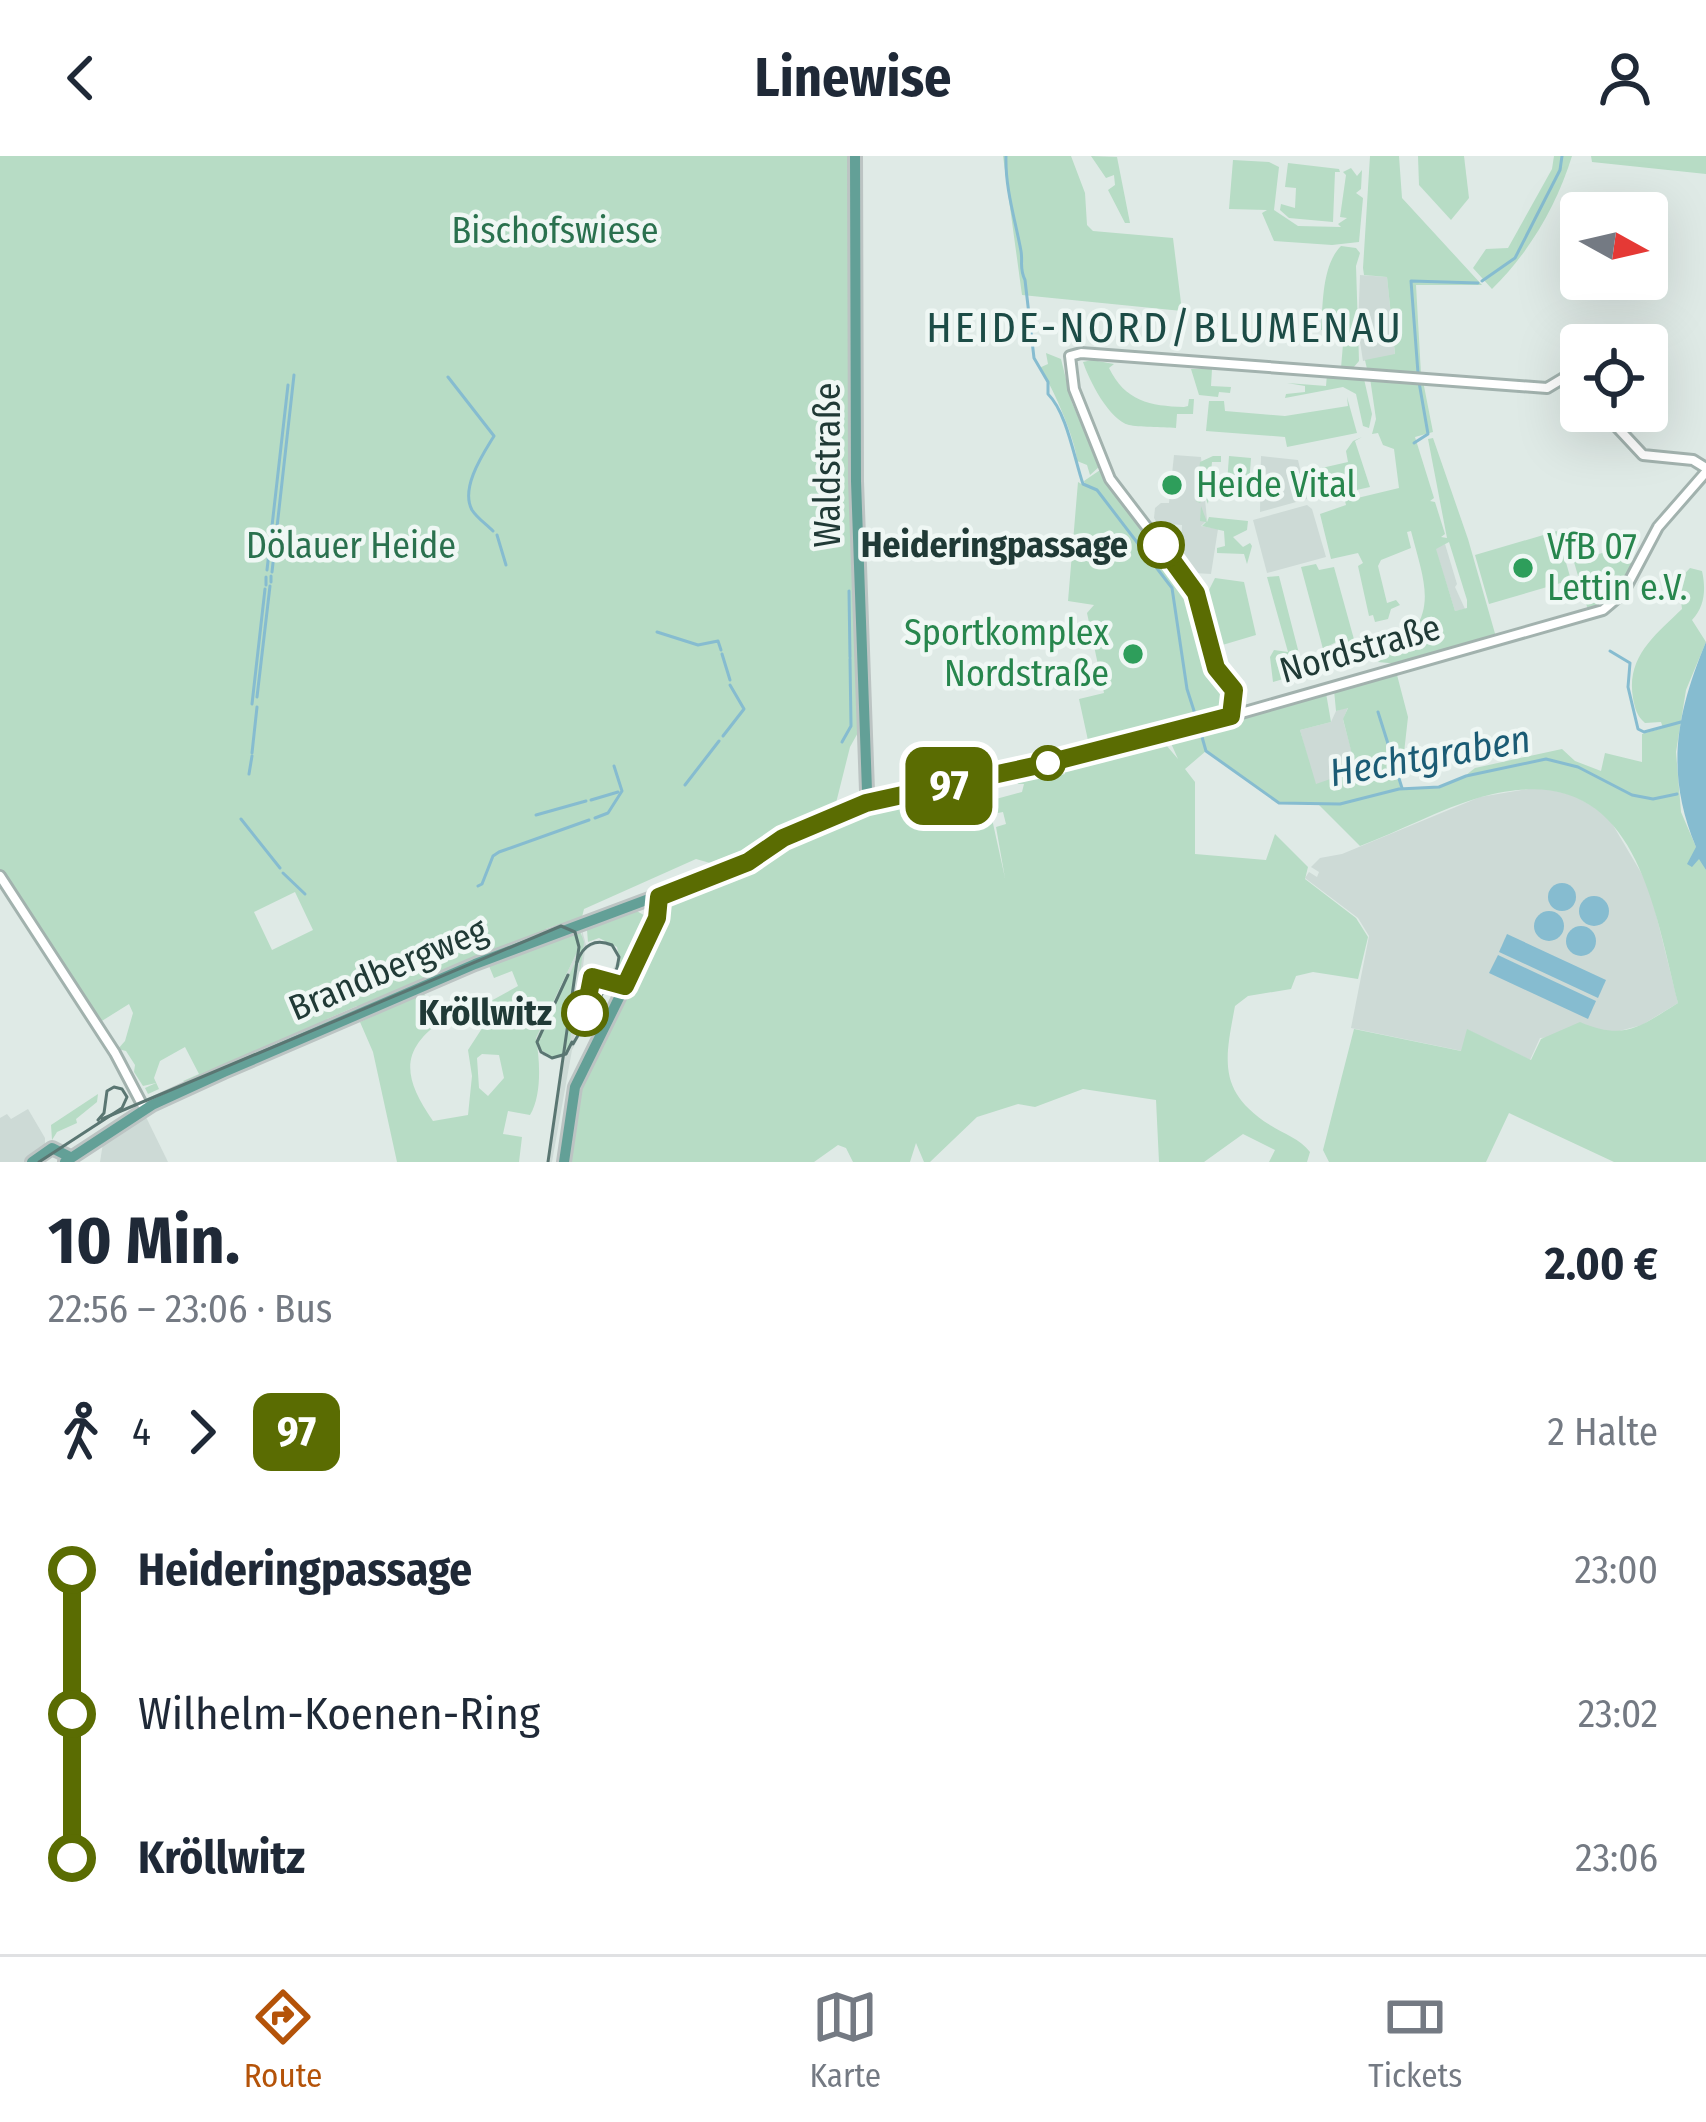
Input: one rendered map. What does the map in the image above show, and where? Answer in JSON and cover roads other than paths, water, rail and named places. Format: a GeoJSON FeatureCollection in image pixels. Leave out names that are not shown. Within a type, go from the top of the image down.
{"type":"FeatureCollection","features":[{"type":"Feature","properties":{"kind":"main road","name":"Waldstraße"},"geometry":{"type":"LineString","coordinates":[[855,156],[856,481],[865,774],[873,797]]}},
{"type":"Feature","properties":{"kind":"main road","name":"Nordstraße"},"geometry":{"type":"LineString","coordinates":[[659,897],[748,862],[783,838],[873,797]]}},
{"type":"Feature","properties":{"kind":"main road","name":"Brandbergweg"},"geometry":{"type":"LineString","coordinates":[[32,1162],[62,1157],[145,1110],[475,964],[659,897]]}},
{"type":"Feature","properties":{"kind":"main road"},"geometry":{"type":"LineString","coordinates":[[564,1162],[575,1087],[652,931],[659,897]]}},
{"type":"Feature","properties":{"kind":"street"},"geometry":{"type":"LineString","coordinates":[[1231,716],[1234,690],[1216,668],[1196,593],[1113,485],[1073,389],[1070,356],[1081,353],[1546,388],[1560,381]]}},
{"type":"Feature","properties":{"kind":"street"},"geometry":{"type":"LineString","coordinates":[[1622,432],[1643,455],[1693,460],[1706,470]]}},
{"type":"Feature","properties":{"kind":"street","name":"Nordstraße"},"geometry":{"type":"LineString","coordinates":[[873,797],[1231,716],[1604,610],[1621,596],[1664,520],[1706,470]]}},
{"type":"Feature","properties":{"kind":"street"},"geometry":{"type":"LineString","coordinates":[[0,876],[115,1053],[145,1110]]}},
{"type":"Feature","properties":{"kind":"water"},"geometry":{"type":"Polygon","coordinates":[[[1706,642],[1706,870],[1699,859],[1692,867],[1687,864],[1696,847],[1680,794],[1678,744],[1687,694],[1706,642]]]}},
{"type":"Feature","properties":{"kind":"water"},"geometry":{"type":"Polygon","coordinates":[[[1562,883],[1572,887],[1576,897],[1572,907],[1562,911],[1552,907],[1548,897],[1552,887],[1562,883]]]}},
{"type":"Feature","properties":{"kind":"water"},"geometry":{"type":"Polygon","coordinates":[[[1594,896],[1605,900],[1609,911],[1605,922],[1594,926],[1583,922],[1579,911],[1583,900],[1594,896]]]}},
{"type":"Feature","properties":{"kind":"water"},"geometry":{"type":"Polygon","coordinates":[[[1549,911],[1560,915],[1564,926],[1560,937],[1549,941],[1538,937],[1534,926],[1538,915],[1549,911]]]}},
{"type":"Feature","properties":{"kind":"water"},"geometry":{"type":"Polygon","coordinates":[[[1581,926],[1596,941],[1581,956],[1566,941],[1581,926]]]}},
{"type":"Feature","properties":{"kind":"water"},"geometry":{"type":"Polygon","coordinates":[[[1507,934],[1606,980],[1598,998],[1499,952],[1507,934]]]}},
{"type":"Feature","properties":{"kind":"water"},"geometry":{"type":"Polygon","coordinates":[[[1498,955],[1596,1001],[1588,1019],[1489,973],[1498,955]]]}},
{"type":"Feature","properties":{"kind":"waterway","name":"Hechtgraben"},"geometry":{"type":"LineString","coordinates":[[1006,156],[1034,358],[1065,424],[1083,484],[1097,490],[1172,588],[1187,689],[1196,717]]}},
{"type":"Feature","properties":{"kind":"waterway"},"geometry":{"type":"LineString","coordinates":[[1482,281],[1515,258],[1560,170],[1562,156]]}},
{"type":"Feature","properties":{"kind":"waterway"},"geometry":{"type":"LineString","coordinates":[[1418,373],[1411,281],[1478,283]]}},
{"type":"Feature","properties":{"kind":"waterway"},"geometry":{"type":"LineString","coordinates":[[272,572],[294,375]]}},
{"type":"Feature","properties":{"kind":"waterway"},"geometry":{"type":"LineString","coordinates":[[448,377],[494,436],[469,492],[472,510],[493,531]]}},
{"type":"Feature","properties":{"kind":"waterway"},"geometry":{"type":"LineString","coordinates":[[1414,443],[1428,434],[1419,382]]}},
{"type":"Feature","properties":{"kind":"waterway"},"geometry":{"type":"LineString","coordinates":[[267,570],[288,385]]}},
{"type":"Feature","properties":{"kind":"waterway"},"geometry":{"type":"LineString","coordinates":[[497,535],[506,565]]}},
{"type":"Feature","properties":{"kind":"waterway"},"geometry":{"type":"LineString","coordinates":[[271,576],[271,582]]}},
{"type":"Feature","properties":{"kind":"waterway"},"geometry":{"type":"LineString","coordinates":[[266,577],[266,585]]}},
{"type":"Feature","properties":{"kind":"waterway"},"geometry":{"type":"LineString","coordinates":[[257,697],[270,586]]}},
{"type":"Feature","properties":{"kind":"waterway"},"geometry":{"type":"LineString","coordinates":[[252,704],[265,589]]}},
{"type":"Feature","properties":{"kind":"waterway"},"geometry":{"type":"LineString","coordinates":[[849,591],[850,657]]}},
{"type":"Feature","properties":{"kind":"waterway"},"geometry":{"type":"LineString","coordinates":[[657,632],[698,645],[718,641],[721,650]]}},
{"type":"Feature","properties":{"kind":"waterway"},"geometry":{"type":"LineString","coordinates":[[1610,651],[1630,663],[1628,687],[1638,729],[1644,732],[1681,722]]}},
{"type":"Feature","properties":{"kind":"waterway"},"geometry":{"type":"LineString","coordinates":[[722,654],[730,680]]}},
{"type":"Feature","properties":{"kind":"waterway"},"geometry":{"type":"LineString","coordinates":[[842,742],[851,726],[850,659]]}},
{"type":"Feature","properties":{"kind":"waterway"},"geometry":{"type":"LineString","coordinates":[[723,736],[744,709],[730,685]]}},
{"type":"Feature","properties":{"kind":"waterway"},"geometry":{"type":"LineString","coordinates":[[252,753],[257,707]]}},
{"type":"Feature","properties":{"kind":"waterway"},"geometry":{"type":"LineString","coordinates":[[1378,712],[1402,788]]}},
{"type":"Feature","properties":{"kind":"waterway","name":"Hechtgraben"},"geometry":{"type":"LineString","coordinates":[[1200,730],[1206,751],[1279,803],[1340,804],[1399,789],[1439,787],[1466,776],[1546,759],[1578,767],[1632,795],[1653,799],[1677,794]]}},
{"type":"Feature","properties":{"kind":"waterway"},"geometry":{"type":"LineString","coordinates":[[685,785],[719,741]]}},
{"type":"Feature","properties":{"kind":"waterway"},"geometry":{"type":"LineString","coordinates":[[249,774],[252,756]]}},
{"type":"Feature","properties":{"kind":"waterway"},"geometry":{"type":"LineString","coordinates":[[595,818],[608,813],[622,791],[614,766]]}},
{"type":"Feature","properties":{"kind":"waterway"},"geometry":{"type":"LineString","coordinates":[[591,800],[618,792]]}},
{"type":"Feature","properties":{"kind":"waterway"},"geometry":{"type":"LineString","coordinates":[[536,815],[586,801]]}},
{"type":"Feature","properties":{"kind":"waterway"},"geometry":{"type":"LineString","coordinates":[[241,819],[280,868]]}},
{"type":"Feature","properties":{"kind":"waterway"},"geometry":{"type":"LineString","coordinates":[[478,886],[499,852],[589,820]]}},
{"type":"Feature","properties":{"kind":"waterway"},"geometry":{"type":"LineString","coordinates":[[283,873],[305,894]]}},
{"type":"Feature","properties":{"kind":"tram line"},"geometry":{"type":"LineString","coordinates":[[102,1119],[561,926],[575,932],[579,947],[548,1162]]}},
{"type":"Feature","properties":{"kind":"tram line"},"geometry":{"type":"LineString","coordinates":[[573,1044],[619,957],[612,945],[595,943],[586,947],[577,962]]}},
{"type":"Feature","properties":{"kind":"tram line"},"geometry":{"type":"LineString","coordinates":[[568,975],[537,1042],[541,1052],[552,1058],[566,1054],[572,1042]]}},
{"type":"Feature","properties":{"kind":"tram line"},"geometry":{"type":"LineString","coordinates":[[39,1162],[122,1108],[127,1097],[122,1089],[107,1091],[104,1113],[98,1120]]}},
{"type":"Feature","properties":{"kind":"place","name":"Heide Vital"},"geometry":{"type":"Point","coordinates":[1172,485]}},
{"type":"Feature","properties":{"kind":"place","name":"Heideringpassage"},"geometry":{"type":"Point","coordinates":[1161,545]}},
{"type":"Feature","properties":{"kind":"place","name":"VfB 07 Lettin e.V."},"geometry":{"type":"Point","coordinates":[1523,568]}},
{"type":"Feature","properties":{"kind":"place","name":"Sportkomplex Nordstraße"},"geometry":{"type":"Point","coordinates":[1133,654]}},
{"type":"Feature","properties":{"kind":"place","name":"Kröllwitz"},"geometry":{"type":"Point","coordinates":[585,1013]}},
{"type":"Feature","properties":{"kind":"district","name":"HEIDE-NORD/BLUMENAU"},"geometry":{"type":"Point","coordinates":[1165,328]}},
{"type":"Feature","properties":{"kind":"park label","name":"Bischofswiese"},"geometry":{"type":"Point","coordinates":[555,231]}},
{"type":"Feature","properties":{"kind":"park label","name":"Dölauer Heide"},"geometry":{"type":"Point","coordinates":[351,546]}}]}
